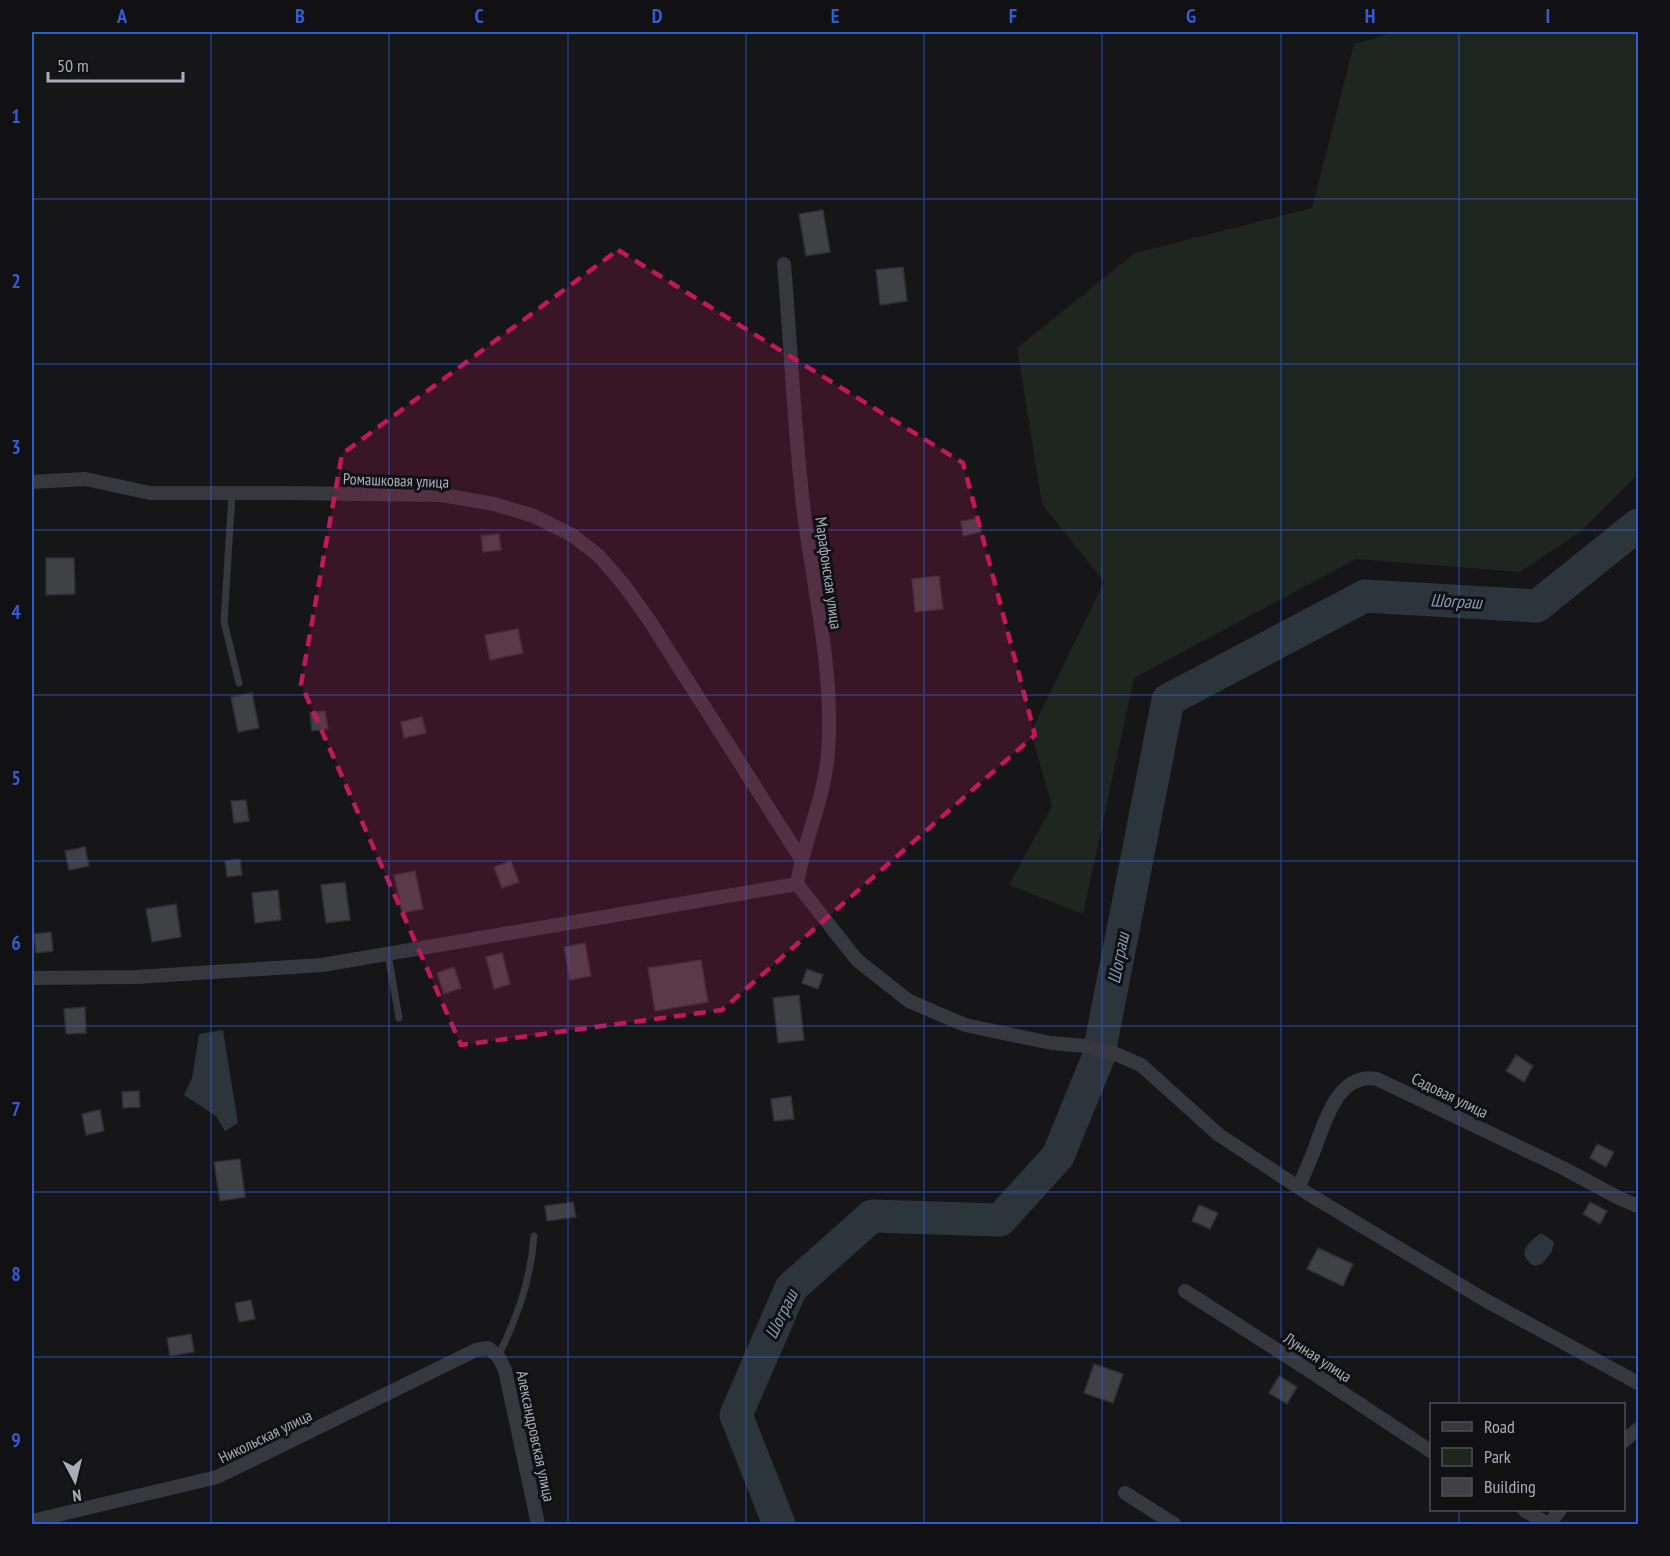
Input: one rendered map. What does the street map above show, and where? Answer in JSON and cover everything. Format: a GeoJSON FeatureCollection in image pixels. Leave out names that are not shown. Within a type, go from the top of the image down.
{"type":"FeatureCollection","features":[{"type":"Feature","properties":{"kind":"street","name":"Марафонская улица"},"geometry":{"type":"LineString","coordinates":[[784,264],[797,452],[809,554],[830,695],[828,753],[821,794],[801,859],[798,884]]}},
{"type":"Feature","properties":{"kind":"street","name":"Ромашковая улица"},"geometry":{"type":"LineString","coordinates":[[32,482],[85,479],[150,493],[442,495],[494,504],[534,516],[572,535],[599,556],[624,585],[649,620],[801,859]]}},
{"type":"Feature","properties":{"kind":"street"},"geometry":{"type":"LineString","coordinates":[[32,978],[136,977],[322,965],[798,884],[857,960],[909,1001],[965,1025],[1051,1043],[1086,1046],[1116,1054],[1141,1065],[1219,1135],[1299,1187],[1485,1300],[1638,1383]]}},
{"type":"Feature","properties":{"kind":"street","name":"Садовая улица"},"geometry":{"type":"LineString","coordinates":[[1299,1187],[1327,1114],[1344,1088],[1366,1077],[1377,1078],[1638,1206]]}},
{"type":"Feature","properties":{"kind":"street","name":"Лунная улица"},"geometry":{"type":"LineString","coordinates":[[1185,1291],[1430,1451]]}},
{"type":"Feature","properties":{"kind":"street","name":"Никольская улица"},"geometry":{"type":"LineString","coordinates":[[32,1521],[217,1478],[476,1350],[488,1348],[498,1356]]}},
{"type":"Feature","properties":{"kind":"street","name":"Александровская улица"},"geometry":{"type":"LineString","coordinates":[[498,1356],[506,1370],[538,1524]]}},
{"type":"Feature","properties":{"kind":"street"},"geometry":{"type":"LineString","coordinates":[[1625,1439],[1638,1429]]}},
{"type":"Feature","properties":{"kind":"street"},"geometry":{"type":"LineString","coordinates":[[1125,1493],[1174,1524]]}},
{"type":"Feature","properties":{"kind":"street"},"geometry":{"type":"LineString","coordinates":[[1527,1511],[1549,1524],[1559,1511]]}},
{"type":"Feature","properties":{"kind":"lane"},"geometry":{"type":"LineString","coordinates":[[232,494],[224,622],[239,682]]}},
{"type":"Feature","properties":{"kind":"lane"},"geometry":{"type":"LineString","coordinates":[[388,954],[399,1018]]}},
{"type":"Feature","properties":{"kind":"lane"},"geometry":{"type":"LineString","coordinates":[[498,1356],[514,1324],[532,1259],[534,1236]]}},
{"type":"Feature","properties":{"kind":"highlighted area"},"geometry":{"type":"Polygon","coordinates":[[[618,250],[963,463],[1035,735],[722,1010],[461,1045],[301,684],[342,454],[618,250]]]}},
{"type":"Feature","properties":{"kind":"green space"},"geometry":{"type":"Polygon","coordinates":[[[1396,32],[1638,32],[1638,474],[1580,532],[1520,572],[1356,559],[1134,678],[1083,914],[1009,885],[1052,806],[1031,732],[1104,582],[1042,504],[1017,348],[1135,253],[1312,208],[1354,44],[1396,32]]]}},
{"type":"Feature","properties":{"kind":"shaded area"},"geometry":{"type":"Polygon","coordinates":[[[223,1030],[238,1123],[225,1131],[216,1116],[184,1095],[192,1078],[199,1034],[223,1030]]]}},
{"type":"Feature","properties":{"kind":"shaded area"},"geometry":{"type":"Polygon","coordinates":[[[1541,1233],[1554,1242],[1552,1251],[1542,1264],[1534,1266],[1525,1257],[1524,1252],[1528,1244],[1541,1233]]]}},
{"type":"Feature","properties":{"kind":"building"},"geometry":{"type":"Polygon","coordinates":[[[823,210],[830,252],[806,256],[799,214],[823,210]]]}},
{"type":"Feature","properties":{"kind":"building"},"geometry":{"type":"Polygon","coordinates":[[[903,267],[907,301],[880,305],[876,270],[903,267]]]}},
{"type":"Feature","properties":{"kind":"building"},"geometry":{"type":"Polygon","coordinates":[[[979,518],[981,532],[963,536],[961,521],[979,518]]]}},
{"type":"Feature","properties":{"kind":"building"},"geometry":{"type":"Polygon","coordinates":[[[499,534],[501,550],[483,552],[481,536],[499,534]]]}},
{"type":"Feature","properties":{"kind":"building"},"geometry":{"type":"Polygon","coordinates":[[[46,558],[74,558],[75,594],[46,595],[46,558]]]}},
{"type":"Feature","properties":{"kind":"building"},"geometry":{"type":"Polygon","coordinates":[[[939,576],[943,609],[915,612],[912,579],[939,576]]]}},
{"type":"Feature","properties":{"kind":"building"},"geometry":{"type":"Polygon","coordinates":[[[518,629],[523,653],[490,660],[485,635],[518,629]]]}},
{"type":"Feature","properties":{"kind":"building"},"geometry":{"type":"Polygon","coordinates":[[[252,693],[259,728],[238,732],[231,697],[252,693]]]}},
{"type":"Feature","properties":{"kind":"building"},"geometry":{"type":"Polygon","coordinates":[[[325,711],[328,729],[312,731],[310,713],[325,711]]]}},
{"type":"Feature","properties":{"kind":"building"},"geometry":{"type":"Polygon","coordinates":[[[422,717],[426,733],[404,738],[401,722],[422,717]]]}},
{"type":"Feature","properties":{"kind":"building"},"geometry":{"type":"Polygon","coordinates":[[[246,800],[249,821],[234,823],[231,801],[246,800]]]}},
{"type":"Feature","properties":{"kind":"building"},"geometry":{"type":"Polygon","coordinates":[[[85,847],[89,866],[69,870],[65,851],[85,847]]]}},
{"type":"Feature","properties":{"kind":"building"},"geometry":{"type":"Polygon","coordinates":[[[240,859],[242,875],[227,877],[225,861],[240,859]]]}},
{"type":"Feature","properties":{"kind":"building"},"geometry":{"type":"Polygon","coordinates":[[[511,861],[519,882],[502,888],[494,867],[511,861]]]}},
{"type":"Feature","properties":{"kind":"building"},"geometry":{"type":"Polygon","coordinates":[[[415,871],[423,909],[402,913],[394,875],[415,871]]]}},
{"type":"Feature","properties":{"kind":"building"},"geometry":{"type":"Polygon","coordinates":[[[345,882],[350,920],[326,923],[321,885],[345,882]]]}},
{"type":"Feature","properties":{"kind":"building"},"geometry":{"type":"Polygon","coordinates":[[[278,890],[281,920],[255,923],[252,893],[278,890]]]}},
{"type":"Feature","properties":{"kind":"building"},"geometry":{"type":"Polygon","coordinates":[[[176,904],[181,937],[152,942],[146,909],[176,904]]]}},
{"type":"Feature","properties":{"kind":"building"},"geometry":{"type":"Polygon","coordinates":[[[51,932],[53,951],[36,953],[34,934],[51,932]]]}},
{"type":"Feature","properties":{"kind":"building"},"geometry":{"type":"Polygon","coordinates":[[[585,943],[591,976],[570,980],[564,947],[585,943]]]}},
{"type":"Feature","properties":{"kind":"building"},"geometry":{"type":"Polygon","coordinates":[[[502,953],[510,984],[494,989],[486,957],[502,953]]]}},
{"type":"Feature","properties":{"kind":"building"},"geometry":{"type":"Polygon","coordinates":[[[701,960],[708,1002],[655,1011],[648,968],[701,960]]]}},
{"type":"Feature","properties":{"kind":"building"},"geometry":{"type":"Polygon","coordinates":[[[454,967],[461,988],[444,994],[437,973],[454,967]]]}},
{"type":"Feature","properties":{"kind":"building"},"geometry":{"type":"Polygon","coordinates":[[[807,969],[823,975],[818,989],[802,983],[807,969]]]}},
{"type":"Feature","properties":{"kind":"building"},"geometry":{"type":"Polygon","coordinates":[[[799,995],[804,1040],[778,1043],[773,998],[799,995]]]}},
{"type":"Feature","properties":{"kind":"building"},"geometry":{"type":"Polygon","coordinates":[[[85,1007],[86,1033],[66,1034],[64,1009],[85,1007]]]}},
{"type":"Feature","properties":{"kind":"building"},"geometry":{"type":"Polygon","coordinates":[[[1516,1055],[1533,1066],[1524,1082],[1506,1071],[1516,1055]]]}},
{"type":"Feature","properties":{"kind":"building"},"geometry":{"type":"Polygon","coordinates":[[[139,1091],[140,1107],[123,1108],[122,1092],[139,1091]]]}},
{"type":"Feature","properties":{"kind":"building"},"geometry":{"type":"Polygon","coordinates":[[[791,1096],[794,1119],[774,1121],[771,1099],[791,1096]]]}},
{"type":"Feature","properties":{"kind":"building"},"geometry":{"type":"Polygon","coordinates":[[[100,1110],[104,1131],[86,1135],[82,1114],[100,1110]]]}},
{"type":"Feature","properties":{"kind":"building"},"geometry":{"type":"Polygon","coordinates":[[[1597,1144],[1614,1152],[1606,1167],[1590,1158],[1597,1144]]]}},
{"type":"Feature","properties":{"kind":"building"},"geometry":{"type":"Polygon","coordinates":[[[240,1159],[245,1197],[220,1201],[214,1162],[240,1159]]]}},
{"type":"Feature","properties":{"kind":"building"},"geometry":{"type":"Polygon","coordinates":[[[573,1202],[576,1217],[547,1221],[545,1206],[573,1202]]]}},
{"type":"Feature","properties":{"kind":"building"},"geometry":{"type":"Polygon","coordinates":[[[1590,1202],[1607,1211],[1600,1224],[1583,1214],[1590,1202]]]}},
{"type":"Feature","properties":{"kind":"building"},"geometry":{"type":"Polygon","coordinates":[[[1199,1205],[1218,1213],[1210,1229],[1192,1221],[1199,1205]]]}},
{"type":"Feature","properties":{"kind":"building"},"geometry":{"type":"Polygon","coordinates":[[[1318,1248],[1353,1264],[1343,1286],[1307,1269],[1318,1248]]]}},
{"type":"Feature","properties":{"kind":"building"},"geometry":{"type":"Polygon","coordinates":[[[251,1300],[255,1319],[239,1322],[235,1303],[251,1300]]]}},
{"type":"Feature","properties":{"kind":"building"},"geometry":{"type":"Polygon","coordinates":[[[191,1334],[194,1352],[170,1356],[167,1338],[191,1334]]]}},
{"type":"Feature","properties":{"kind":"building"},"geometry":{"type":"Polygon","coordinates":[[[1094,1364],[1123,1374],[1113,1403],[1084,1393],[1094,1364]]]}},
{"type":"Feature","properties":{"kind":"building"},"geometry":{"type":"Polygon","coordinates":[[[1279,1376],[1297,1387],[1287,1404],[1269,1393],[1279,1376]]]}},
{"type":"Feature","properties":{"kind":"waterway","name":"Шограш"},"geometry":{"type":"LineString","coordinates":[[779,1524],[736,1415],[791,1288],[872,1216],[1000,1220],[1058,1156],[1098,1058],[1168,700],[1365,596],[1537,606],[1638,525]]}}]}
